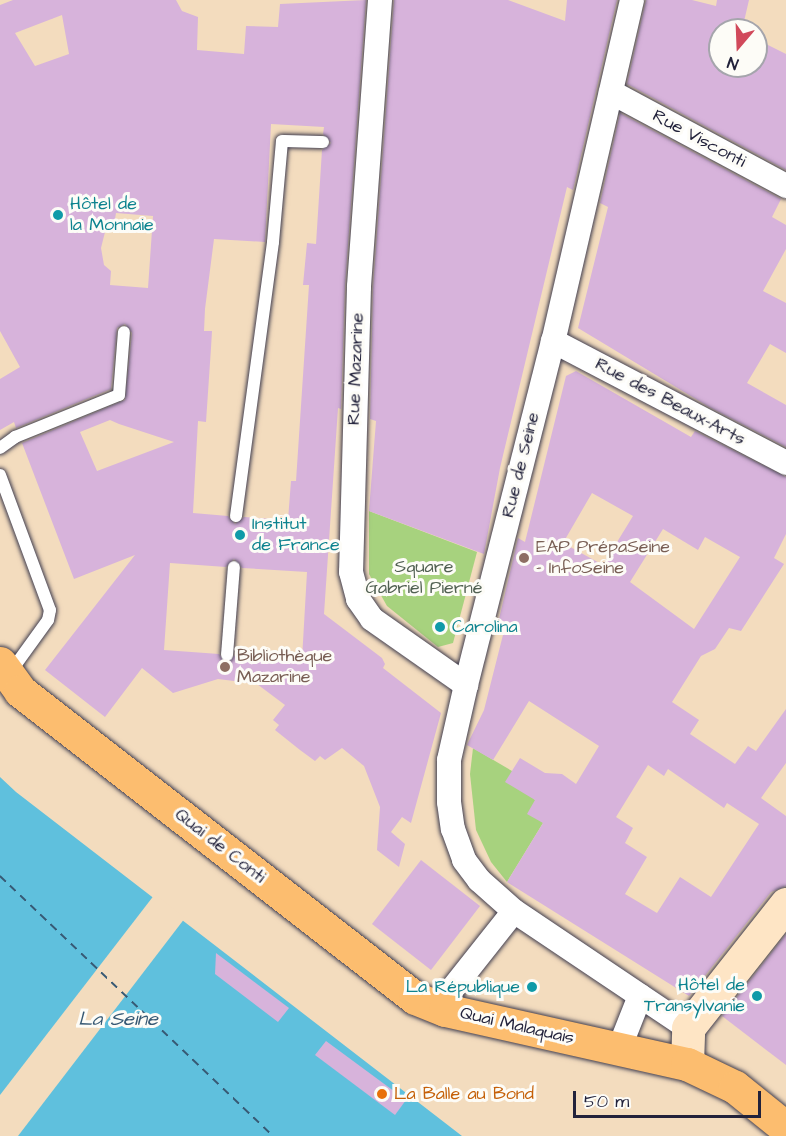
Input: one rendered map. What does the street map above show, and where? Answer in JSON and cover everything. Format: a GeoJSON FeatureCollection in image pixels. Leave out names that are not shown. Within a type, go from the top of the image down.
{"type":"FeatureCollection","features":[{"type":"Feature","properties":{"kind":"main road","name":"Quai de Conti"},"geometry":{"type":"LineString","coordinates":[[4,670],[29,698],[415,998],[438,1007]]}},
{"type":"Feature","properties":{"kind":"main road","name":"Quai Malaquais"},"geometry":{"type":"LineString","coordinates":[[438,1007],[687,1064],[735,1087],[786,1128]]}},
{"type":"Feature","properties":{"kind":"street","name":"Rue Mazarine"},"geometry":{"type":"LineString","coordinates":[[380,0],[362,144],[351,572],[358,599],[372,620],[466,685]]}},
{"type":"Feature","properties":{"kind":"street","name":"Rue de Seine"},"geometry":{"type":"LineString","coordinates":[[514,911],[478,879],[464,860],[453,830],[449,760],[554,341],[632,0]]}},
{"type":"Feature","properties":{"kind":"street","name":"Rue Visconti"},"geometry":{"type":"LineString","coordinates":[[611,92],[786,186]]}},
{"type":"Feature","properties":{"kind":"street","name":"Rue des Beaux-Arts"},"geometry":{"type":"LineString","coordinates":[[554,341],[786,463]]}},
{"type":"Feature","properties":{"kind":"street"},"geometry":{"type":"LineString","coordinates":[[687,1064],[688,1028],[786,904]]}},
{"type":"Feature","properties":{"kind":"street","name":"Quai Malaquais"},"geometry":{"type":"LineString","coordinates":[[438,1007],[514,911]]}},
{"type":"Feature","properties":{"kind":"street"},"geometry":{"type":"LineString","coordinates":[[514,911],[688,1028]]}},
{"type":"Feature","properties":{"kind":"street"},"geometry":{"type":"LineString","coordinates":[[619,1049],[640,996]]}},
{"type":"Feature","properties":{"kind":"lane"},"geometry":{"type":"LineString","coordinates":[[236,516],[273,242],[282,141],[323,142]]}},
{"type":"Feature","properties":{"kind":"lane"},"geometry":{"type":"LineString","coordinates":[[0,448],[15,437],[119,395],[124,332]]}},
{"type":"Feature","properties":{"kind":"lane","name":"Quai de Conti"},"geometry":{"type":"LineString","coordinates":[[0,474],[50,610],[48,620],[4,670]]}},
{"type":"Feature","properties":{"kind":"lane"},"geometry":{"type":"LineString","coordinates":[[227,655],[234,567]]}},
{"type":"Feature","properties":{"kind":"green space","name":"Square Gabriel Pierné"},"geometry":{"type":"Polygon","coordinates":[[[369,511],[477,552],[453,643],[438,647],[387,606],[369,574],[369,511]]]}},
{"type":"Feature","properties":{"kind":"green space"},"geometry":{"type":"Polygon","coordinates":[[[473,748],[512,771],[535,800],[543,823],[507,882],[491,862],[476,830],[470,774],[473,748]]]}},
{"type":"Feature","properties":{"kind":"water","name":"La Seine"},"geometry":{"type":"Polygon","coordinates":[[[0,777],[16,792],[462,1136],[0,1136],[0,777]]]}},
{"type":"Feature","properties":{"kind":"pier"},"geometry":{"type":"Polygon","coordinates":[[[155,894],[185,918],[18,1136],[0,1136],[0,1095],[155,894]]]}},
{"type":"Feature","properties":{"kind":"building"},"geometry":{"type":"Polygon","coordinates":[[[13,0],[176,0],[182,11],[198,17],[197,50],[244,54],[246,26],[278,27],[280,4],[366,0],[345,286],[341,409],[338,408],[324,614],[382,658],[385,664],[383,668],[441,713],[411,823],[402,817],[391,832],[405,844],[399,867],[377,850],[380,807],[364,766],[342,748],[325,760],[320,756],[315,761],[300,750],[275,730],[279,725],[273,720],[285,705],[257,684],[218,679],[173,693],[142,668],[105,717],[45,670],[135,555],[74,579],[22,443],[125,400],[132,333],[125,324],[117,328],[111,389],[16,428],[14,422],[0,430],[0,379],[20,367],[0,331],[0,5],[13,0]],[[62,15],[15,33],[35,66],[69,54],[62,15]],[[271,124],[265,242],[214,239],[205,309],[204,331],[212,331],[206,422],[198,421],[193,513],[228,516],[235,524],[244,517],[288,520],[291,481],[296,481],[309,285],[303,285],[307,243],[316,244],[322,150],[331,143],[323,134],[324,127],[271,124]],[[116,213],[114,225],[105,232],[101,248],[104,265],[111,271],[110,285],[148,288],[153,216],[116,213]],[[110,420],[80,432],[97,471],[174,442],[110,420]],[[234,559],[226,567],[170,563],[164,650],[219,654],[227,663],[235,655],[302,659],[307,572],[242,568],[234,559]]]}},
{"type":"Feature","properties":{"kind":"building"},"geometry":{"type":"Polygon","coordinates":[[[394,0],[508,0],[565,21],[567,0],[617,0],[573,190],[567,187],[500,468],[484,554],[369,511],[376,421],[370,419],[373,288],[394,0]]]}},
{"type":"Feature","properties":{"kind":"building"},"geometry":{"type":"Polygon","coordinates":[[[646,0],[692,0],[716,6],[717,0],[749,0],[745,18],[708,18],[708,78],[768,78],[768,45],[786,54],[786,170],[627,84],[646,0]]]}},
{"type":"Feature","properties":{"kind":"building"},"geometry":{"type":"Polygon","coordinates":[[[620,113],[781,199],[772,217],[786,225],[786,249],[763,291],[786,303],[786,353],[770,344],[747,383],[786,405],[786,447],[709,407],[578,328],[608,207],[600,203],[620,113]]]}},
{"type":"Feature","properties":{"kind":"building"},"geometry":{"type":"Polygon","coordinates":[[[576,371],[691,437],[695,431],[786,477],[786,534],[774,558],[784,564],[741,631],[729,628],[715,649],[701,656],[672,702],[699,720],[690,734],[735,764],[748,746],[756,751],[786,709],[786,763],[761,798],[786,816],[786,886],[771,892],[689,996],[507,882],[543,823],[527,814],[535,800],[505,782],[520,758],[545,773],[562,774],[576,784],[599,746],[529,701],[493,760],[467,745],[484,710],[506,623],[499,619],[518,538],[525,542],[566,376],[576,371]],[[592,493],[563,543],[603,565],[633,516],[592,493]],[[663,529],[630,582],[694,629],[740,557],[705,537],[698,550],[663,529]],[[648,765],[616,817],[633,828],[625,843],[647,857],[625,894],[657,913],[680,877],[711,897],[759,824],[727,803],[724,808],[668,769],[664,776],[648,765]]]}},
{"type":"Feature","properties":{"kind":"building"},"geometry":{"type":"Polygon","coordinates":[[[421,860],[480,906],[431,970],[372,924],[421,860]]]}},
{"type":"Feature","properties":{"kind":"building","name":"Hôtel de Transylvanie"},"geometry":{"type":"Polygon","coordinates":[[[786,934],[786,1065],[722,1016],[786,934]]]}},
{"type":"Feature","properties":{"kind":"building"},"geometry":{"type":"Polygon","coordinates":[[[216,953],[289,1008],[278,1022],[215,974],[216,953]]]}},
{"type":"Feature","properties":{"kind":"building"},"geometry":{"type":"Polygon","coordinates":[[[326,1041],[406,1100],[395,1115],[315,1055],[326,1041]]]}},
{"type":"Feature","properties":{"kind":"ferry route"},"geometry":{"type":"LineString","coordinates":[[0,876],[273,1136]]}},
{"type":"Feature","properties":{"kind":"place","name":"Hôtel de la Monnaie"},"geometry":{"type":"Point","coordinates":[58,215]}},
{"type":"Feature","properties":{"kind":"place","name":"Institut de France"},"geometry":{"type":"Point","coordinates":[240,535]}},
{"type":"Feature","properties":{"kind":"place","name":"EAP PrépaSeine - InfoSeine"},"geometry":{"type":"Point","coordinates":[524,558]}},
{"type":"Feature","properties":{"kind":"place","name":"Carolina"},"geometry":{"type":"Point","coordinates":[440,627]}},
{"type":"Feature","properties":{"kind":"place","name":"Bibliothèque Mazarine"},"geometry":{"type":"Point","coordinates":[225,667]}},
{"type":"Feature","properties":{"kind":"place","name":"La République"},"geometry":{"type":"Point","coordinates":[532,987]}},
{"type":"Feature","properties":{"kind":"place","name":"Hôtel de Transylvanie"},"geometry":{"type":"Point","coordinates":[757,996]}},
{"type":"Feature","properties":{"kind":"place","name":"La Balle au Bond"},"geometry":{"type":"Point","coordinates":[382,1094]}}]}
